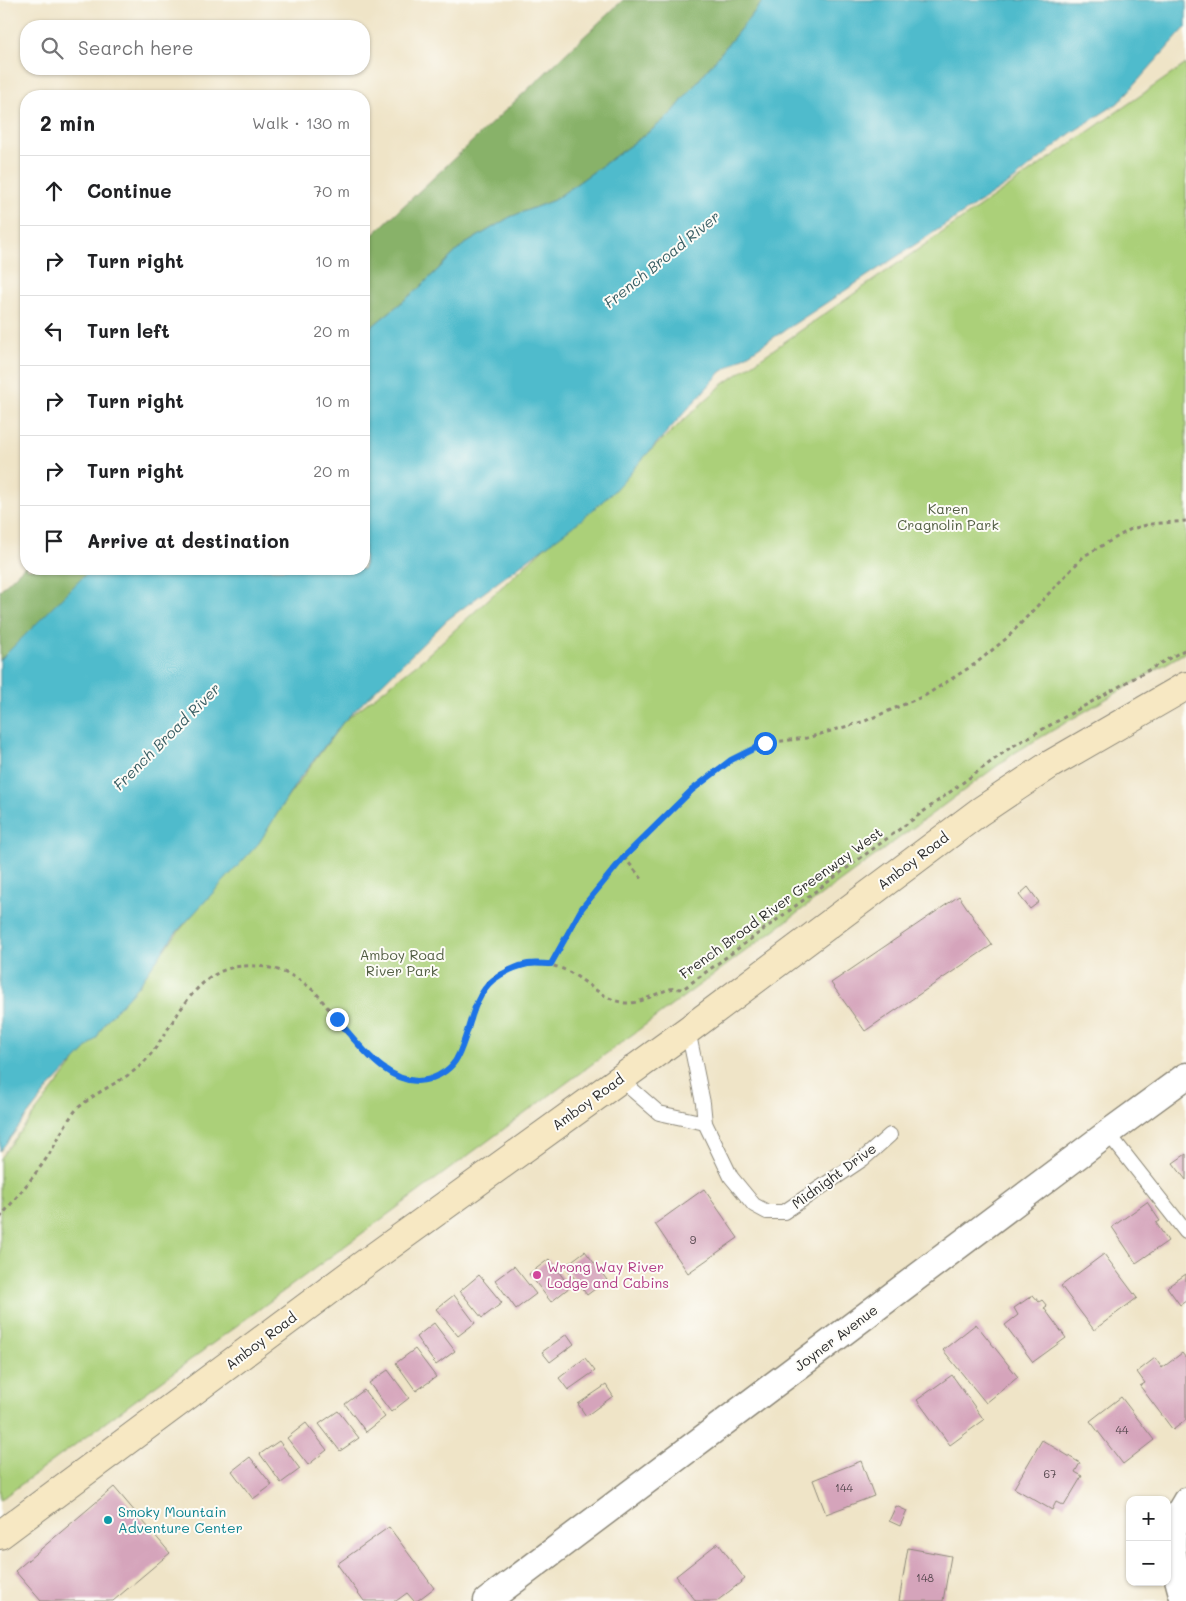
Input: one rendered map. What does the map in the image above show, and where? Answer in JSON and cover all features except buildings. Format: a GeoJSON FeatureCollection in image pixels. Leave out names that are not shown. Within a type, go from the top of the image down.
{"type":"FeatureCollection","features":[{"type":"Feature","properties":{"kind":"main road","name":"Amboy Road"},"geometry":{"type":"LineString","coordinates":[[0,1535],[352,1273],[688,1030],[979,812],[1051,764],[1186,686]]}},
{"type":"Feature","properties":{"kind":"street","name":"Joyner Avenue"},"geometry":{"type":"LineString","coordinates":[[487,1601],[1186,1076]]}},
{"type":"Feature","properties":{"kind":"street"},"geometry":{"type":"LineString","coordinates":[[1184,1601],[1171,1543],[1179,1511],[1186,1501]]}},
{"type":"Feature","properties":{"kind":"lane","name":"Midnight Drive"},"geometry":{"type":"LineString","coordinates":[[688,1030],[703,1103],[705,1123],[731,1177],[754,1205],[767,1212],[784,1212],[863,1159],[890,1135]]}},
{"type":"Feature","properties":{"kind":"lane"},"geometry":{"type":"LineString","coordinates":[[620,1079],[659,1113],[705,1123]]}},
{"type":"Feature","properties":{"kind":"lane"},"geometry":{"type":"LineString","coordinates":[[1108,1133],[1186,1232]]}},
{"type":"Feature","properties":{"kind":"path"},"geometry":{"type":"LineString","coordinates":[[551,964],[582,908],[624,857],[692,790],[731,760],[765,743],[807,738],[865,721],[926,695],[975,664],[1007,638],[1084,556],[1132,529],[1151,524],[1186,521]]}},
{"type":"Feature","properties":{"kind":"path","name":"French Broad River Greenway West"},"geometry":{"type":"LineString","coordinates":[[0,1218],[47,1157],[74,1112],[92,1096],[143,1063],[156,1048],[188,998],[208,980],[233,968],[257,965],[266,966],[291,976],[318,994],[353,1038],[385,1070],[394,1075],[415,1081],[435,1078],[456,1060],[477,1003],[492,980],[528,964],[551,964],[567,970],[611,999],[628,1003],[671,989],[683,990],[1011,748],[1186,648]]}},
{"type":"Feature","properties":{"kind":"path"},"geometry":{"type":"LineString","coordinates":[[624,857],[642,879]]}},
{"type":"Feature","properties":{"kind":"green space"},"geometry":{"type":"Polygon","coordinates":[[[623,0],[764,0],[672,113],[653,129],[554,200],[510,217],[462,246],[418,289],[370,328],[370,237],[623,0]]]}},
{"type":"Feature","properties":{"kind":"green space"},"geometry":{"type":"Polygon","coordinates":[[[1186,64],[1186,652],[1016,752],[0,1500],[0,1158],[106,1021],[287,798],[344,721],[423,659],[722,385],[1186,64]]]}},
{"type":"Feature","properties":{"kind":"green space"},"geometry":{"type":"Polygon","coordinates":[[[20,571],[20,575],[85,575],[0,660],[0,590],[20,571]]]}},
{"type":"Feature","properties":{"kind":"water","name":"French Broad River"},"geometry":{"type":"Polygon","coordinates":[[[764,0],[1186,0],[1186,27],[1118,103],[1071,133],[1015,179],[721,372],[612,493],[581,520],[447,620],[344,721],[297,782],[259,843],[174,935],[138,986],[106,1021],[96,1039],[48,1089],[0,1151],[0,660],[85,575],[370,575],[370,328],[418,289],[462,246],[510,217],[554,200],[653,129],[672,113],[764,0]]]}},
{"type":"Feature","properties":{"kind":"place","name":"Wrong Way River Lodge and Cabins"},"geometry":{"type":"Point","coordinates":[537,1275]}},
{"type":"Feature","properties":{"kind":"place","name":"Smoky Mountain Adventure Center"},"geometry":{"type":"Point","coordinates":[108,1520]}},
{"type":"Feature","properties":{"kind":"route"},"geometry":{"type":"LineString","coordinates":[[337,1019],[367,1053],[385,1070],[394,1075],[415,1081],[435,1078],[443,1073],[456,1060],[477,1003],[492,980],[528,964],[551,964],[582,908],[624,857],[692,790],[731,760],[765,743]]}},
{"type":"Feature","properties":{"kind":"park label","name":"Karen Cragnolin Park"},"geometry":{"type":"Point","coordinates":[948,518]}},
{"type":"Feature","properties":{"kind":"park label","name":"Amboy Road River Park"},"geometry":{"type":"Point","coordinates":[402,964]}}]}
